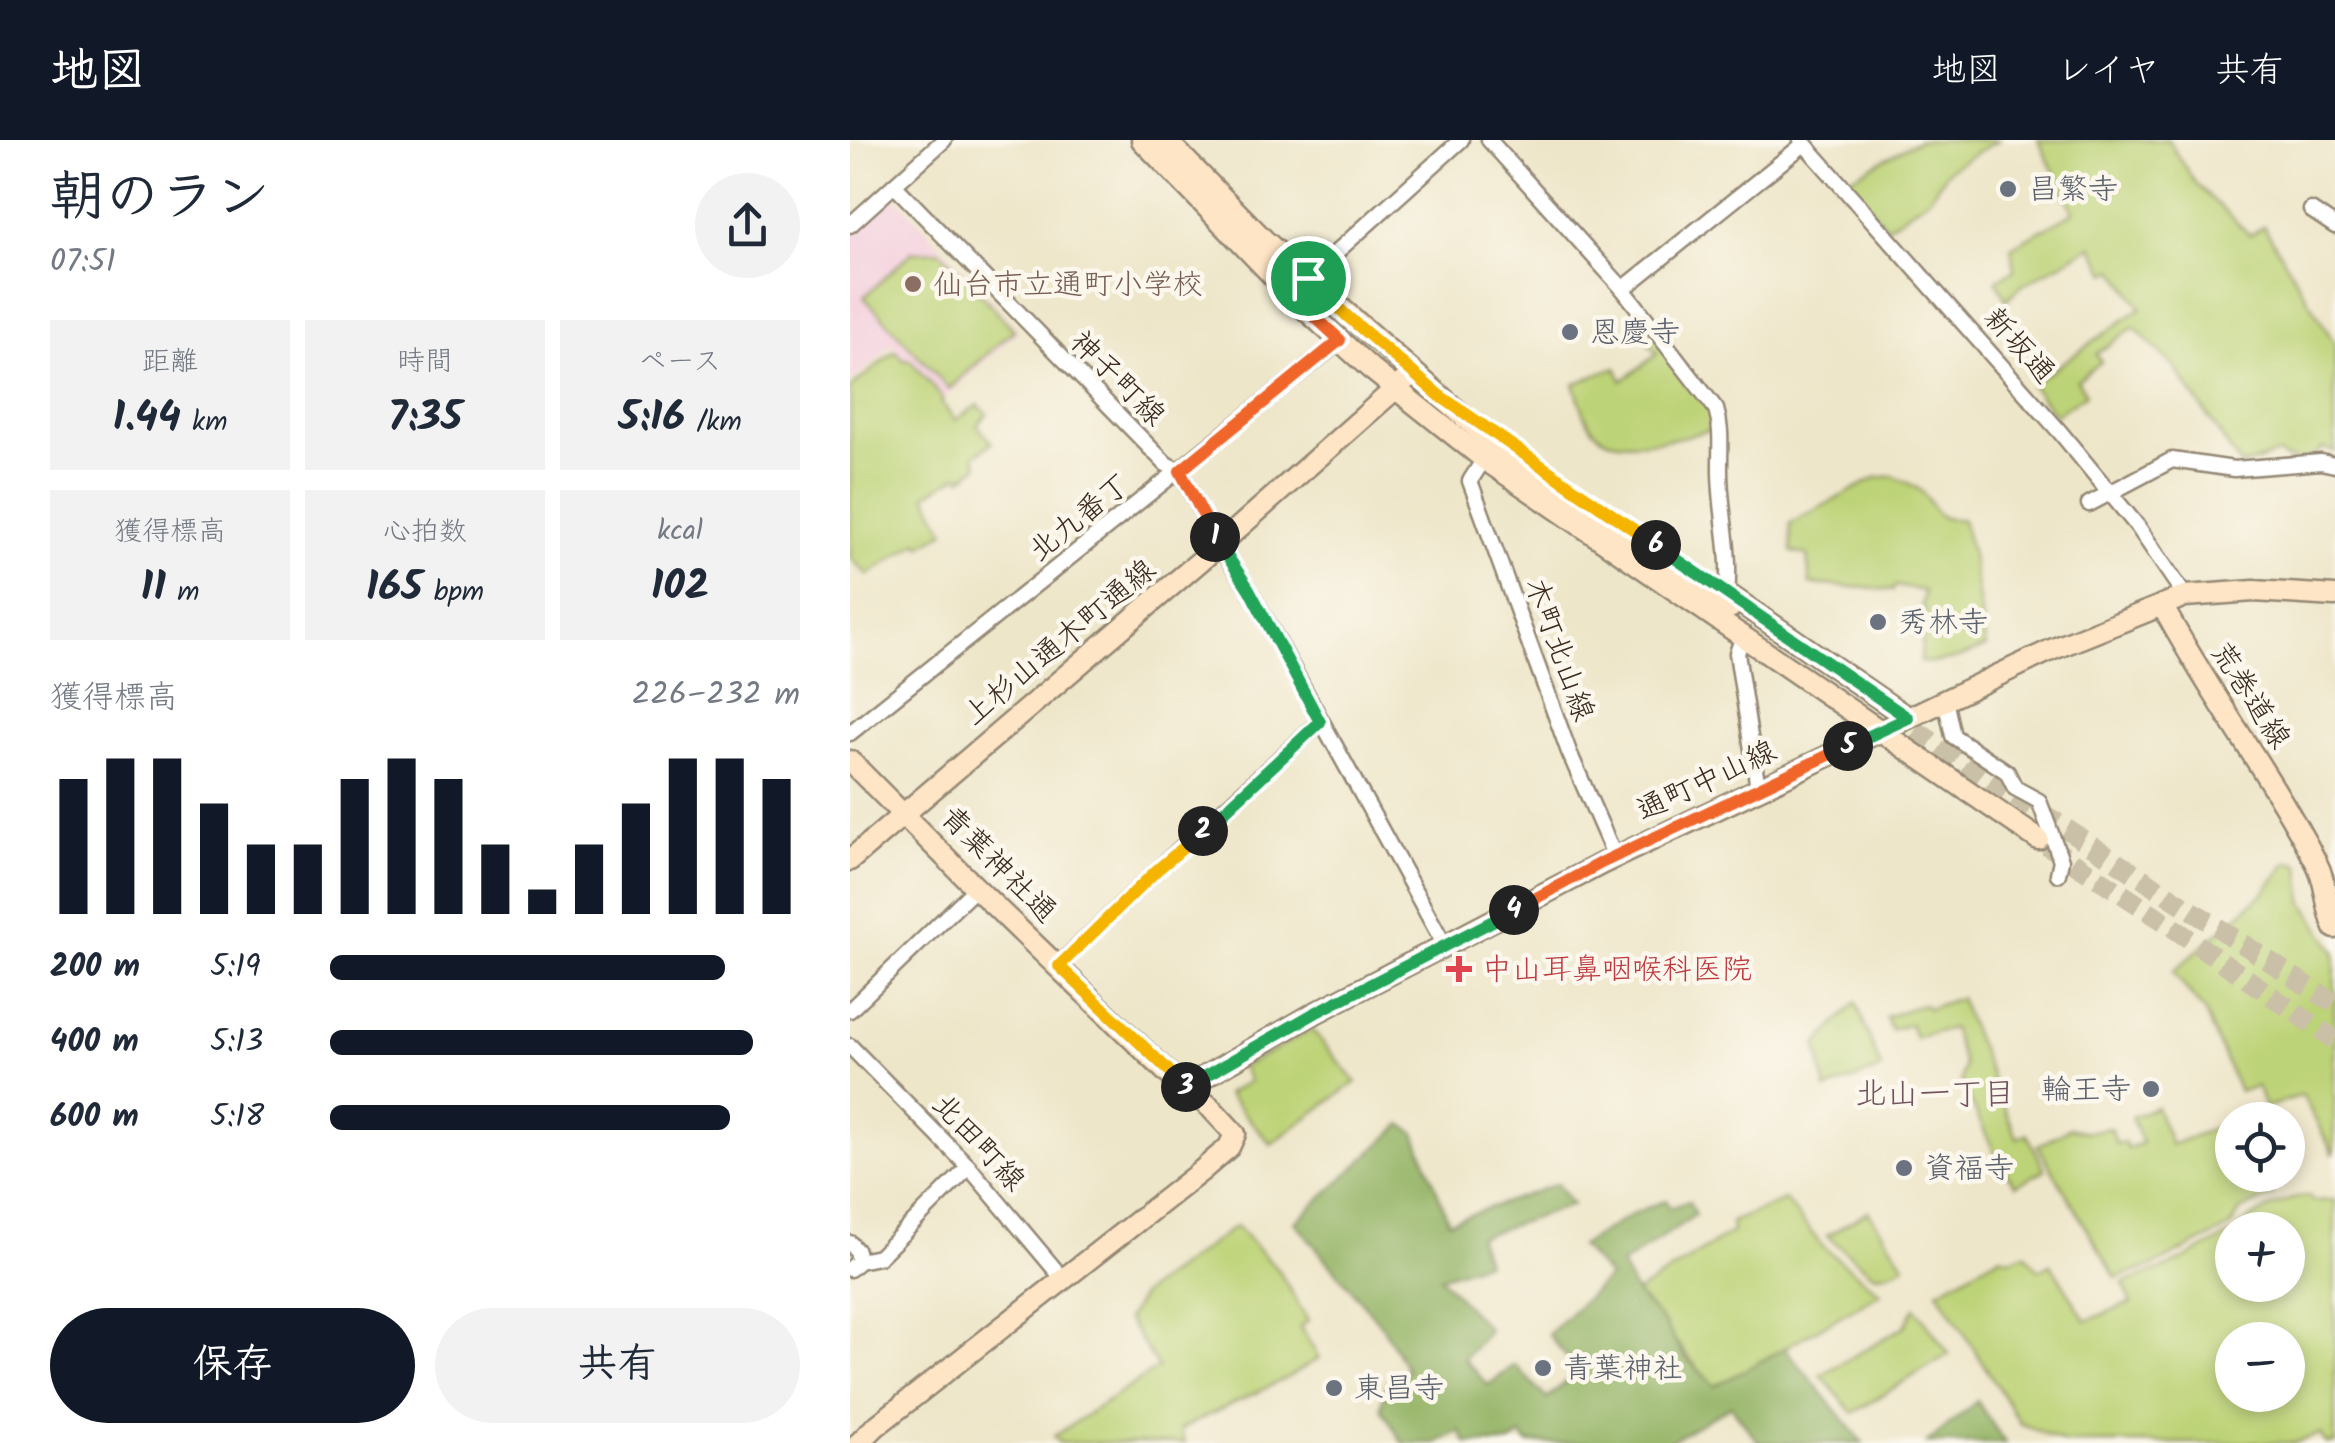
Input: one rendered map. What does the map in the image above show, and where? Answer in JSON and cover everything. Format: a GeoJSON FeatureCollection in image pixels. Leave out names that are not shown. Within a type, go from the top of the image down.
{"type":"FeatureCollection","features":[{"type":"Feature","properties":{"kind":"street"},"geometry":{"type":"LineString","coordinates":[[850,225],[944,140]]}},
{"type":"Feature","properties":{"kind":"street"},"geometry":{"type":"LineString","coordinates":[[1142,140],[1251,249],[1290,294],[1395,389],[1484,459],[2038,839]]}},
{"type":"Feature","properties":{"kind":"street"},"geometry":{"type":"LineString","coordinates":[[1166,140],[1264,240],[1440,396],[1728,601],[1908,718]]}},
{"type":"Feature","properties":{"kind":"street"},"geometry":{"type":"LineString","coordinates":[[1290,294],[1461,140]]}},
{"type":"Feature","properties":{"kind":"street"},"geometry":{"type":"LineString","coordinates":[[1490,140],[1623,289],[1716,409],[1721,424],[1728,601]]}},
{"type":"Feature","properties":{"kind":"street"},"geometry":{"type":"LineString","coordinates":[[1623,289],[1802,142]]}},
{"type":"Feature","properties":{"kind":"street","name":"新坂通"},"geometry":{"type":"LineString","coordinates":[[1802,142],[2060,432],[2138,527],[2185,596]]}},
{"type":"Feature","properties":{"kind":"street","name":"神子町線"},"geometry":{"type":"LineString","coordinates":[[894,185],[1093,392],[1166,464],[1180,471],[1445,946]]}},
{"type":"Feature","properties":{"kind":"street"},"geometry":{"type":"LineString","coordinates":[[2311,210],[2335,226]]}},
{"type":"Feature","properties":{"kind":"street","name":"北九番丁"},"geometry":{"type":"LineString","coordinates":[[850,733],[1340,340]]}},
{"type":"Feature","properties":{"kind":"street","name":"上杉山通木町通線"},"geometry":{"type":"LineString","coordinates":[[850,860],[1412,374]]}},
{"type":"Feature","properties":{"kind":"street","name":"木町北山線"},"geometry":{"type":"LineString","coordinates":[[1484,459],[1470,480],[1562,733],[1615,857]]}},
{"type":"Feature","properties":{"kind":"street"},"geometry":{"type":"LineString","coordinates":[[2089,504],[2172,460],[2234,469],[2322,462],[2335,465]]}},
{"type":"Feature","properties":{"kind":"street","name":"通町中山線"},"geometry":{"type":"LineString","coordinates":[[1186,1088],[1298,1022],[1615,857],[2051,650],[2185,596],[2254,590],[2335,596]]}},
{"type":"Feature","properties":{"kind":"street","name":"荒巻道線"},"geometry":{"type":"LineString","coordinates":[[2162,605],[2192,663],[2276,789],[2319,867],[2327,910],[2335,928]]}},
{"type":"Feature","properties":{"kind":"street"},"geometry":{"type":"LineString","coordinates":[[1742,636],[1737,653],[1758,788]]}},
{"type":"Feature","properties":{"kind":"street"},"geometry":{"type":"LineString","coordinates":[[1945,700],[1953,736],[2007,772],[2015,788],[2039,800],[2061,860],[2058,874]]}},
{"type":"Feature","properties":{"kind":"street"},"geometry":{"type":"LineString","coordinates":[[1059,966],[1157,870],[1320,722]]}},
{"type":"Feature","properties":{"kind":"street","name":"青葉神社通"},"geometry":{"type":"LineString","coordinates":[[850,761],[905,812],[976,888],[1235,1134],[1229,1147],[1063,1278]]}},
{"type":"Feature","properties":{"kind":"street"},"geometry":{"type":"LineString","coordinates":[[850,1010],[976,888]]}},
{"type":"Feature","properties":{"kind":"street","name":"北田町線"},"geometry":{"type":"LineString","coordinates":[[850,1046],[969,1168],[1063,1278]]}},
{"type":"Feature","properties":{"kind":"street"},"geometry":{"type":"LineString","coordinates":[[854,1265],[879,1256],[969,1168]]}},
{"type":"Feature","properties":{"kind":"street"},"geometry":{"type":"LineString","coordinates":[[850,1243],[857,1251],[854,1265]]}},
{"type":"Feature","properties":{"kind":"street"},"geometry":{"type":"LineString","coordinates":[[859,1443],[875,1426],[1063,1278]]}},
{"type":"Feature","properties":{"kind":"shaded area","name":"仙台市立通町小学校"},"geometry":{"type":"Polygon","coordinates":[[[892,199],[898,199],[1018,331],[943,399],[910,359],[905,360],[892,345],[850,383],[850,237],[892,199]]]}},
{"type":"Feature","properties":{"kind":"green space"},"geometry":{"type":"Polygon","coordinates":[[[1919,140],[1998,140],[1948,170],[1930,197],[1887,227],[1846,180],[1919,140]]]}},
{"type":"Feature","properties":{"kind":"green space"},"geometry":{"type":"Polygon","coordinates":[[[2038,140],[2168,140],[2196,184],[2250,235],[2264,226],[2335,344],[2335,452],[2323,448],[2309,460],[2287,459],[2278,454],[2241,466],[2174,366],[2134,327],[2096,354],[2101,362],[2077,380],[2086,394],[2055,415],[2031,385],[2141,308],[2115,269],[2107,273],[2092,246],[2023,285],[2006,300],[1996,280],[2014,270],[2011,247],[2074,212],[2038,140]]]}},
{"type":"Feature","properties":{"kind":"green space"},"geometry":{"type":"Polygon","coordinates":[[[940,251],[1014,330],[949,389],[864,297],[912,252],[940,251]]]}},
{"type":"Feature","properties":{"kind":"green space"},"geometry":{"type":"Polygon","coordinates":[[[1653,333],[1711,409],[1717,427],[1657,441],[1609,440],[1590,424],[1574,384],[1616,367],[1622,381],[1657,354],[1645,339],[1653,333]]]}},
{"type":"Feature","properties":{"kind":"green space"},"geometry":{"type":"Polygon","coordinates":[[[895,351],[905,361],[909,359],[943,399],[941,402],[955,420],[978,405],[987,414],[977,425],[992,443],[975,455],[978,466],[926,495],[945,531],[921,546],[918,542],[868,575],[850,558],[850,388],[895,351]]]}},
{"type":"Feature","properties":{"kind":"green space"},"geometry":{"type":"Polygon","coordinates":[[[1893,476],[1920,490],[1940,516],[1962,519],[1972,555],[1986,647],[1954,659],[1920,662],[1926,610],[1922,607],[1924,591],[1895,586],[1893,590],[1810,584],[1807,555],[1792,552],[1790,524],[1875,478],[1893,476]]]}},
{"type":"Feature","properties":{"kind":"green space"},"geometry":{"type":"Polygon","coordinates":[[[2288,862],[2300,864],[2303,901],[2335,952],[2334,1155],[2302,1095],[2282,1102],[2263,1102],[2257,1086],[2239,1092],[2205,1013],[2173,972],[2264,893],[2288,862]]]}},
{"type":"Feature","properties":{"kind":"green space"},"geometry":{"type":"Polygon","coordinates":[[[1959,998],[2017,1138],[2027,1134],[2045,1170],[2016,1185],[2001,1166],[1961,1081],[1964,1065],[1952,1028],[1915,1038],[1910,1024],[1891,1030],[1886,1017],[1923,1004],[1927,1009],[1959,998]]]}},
{"type":"Feature","properties":{"kind":"green space"},"geometry":{"type":"Polygon","coordinates":[[[1856,1002],[1881,1069],[1826,1090],[1817,1045],[1856,1002]]]}},
{"type":"Feature","properties":{"kind":"green space"},"geometry":{"type":"Polygon","coordinates":[[[1312,1030],[1356,1082],[1271,1144],[1227,1094],[1249,1081],[1242,1067],[1312,1030]]]}},
{"type":"Feature","properties":{"kind":"green space"},"geometry":{"type":"Polygon","coordinates":[[[2156,1107],[2171,1145],[2215,1128],[2215,1192],[2273,1195],[2239,1212],[2215,1212],[2215,1235],[2153,1266],[2116,1278],[2038,1146],[2070,1128],[2087,1132],[2110,1128],[2116,1144],[2124,1142],[2127,1149],[2142,1143],[2131,1117],[2156,1107]]]}},
{"type":"Feature","properties":{"kind":"green space"},"geometry":{"type":"Polygon","coordinates":[[[1402,1124],[1415,1133],[1449,1222],[1557,1184],[1572,1205],[1478,1237],[1486,1262],[1440,1277],[1489,1330],[1464,1359],[1488,1385],[1515,1365],[1547,1399],[1578,1371],[1548,1334],[1609,1277],[1580,1246],[1634,1213],[1666,1200],[1670,1208],[1689,1201],[1695,1215],[1621,1265],[1636,1293],[1665,1324],[1684,1356],[1715,1386],[1785,1348],[1863,1443],[1759,1443],[1731,1406],[1667,1443],[1528,1443],[1521,1435],[1510,1443],[1466,1443],[1460,1431],[1436,1443],[1403,1443],[1381,1408],[1386,1383],[1407,1370],[1382,1326],[1295,1222],[1402,1124]]]}},
{"type":"Feature","properties":{"kind":"green space"},"geometry":{"type":"Polygon","coordinates":[[[2309,1196],[2312,1201],[2335,1200],[2335,1443],[2325,1443],[2320,1434],[2294,1443],[2065,1443],[2020,1423],[1938,1291],[2000,1256],[2011,1259],[2025,1253],[2039,1270],[2051,1264],[2086,1321],[2131,1303],[2124,1283],[2170,1266],[2215,1243],[2215,1302],[2305,1302],[2305,1212],[2262,1212],[2309,1196]]]}},
{"type":"Feature","properties":{"kind":"green space"},"geometry":{"type":"Polygon","coordinates":[[[1785,1200],[1823,1247],[1881,1293],[1715,1387],[1636,1293],[1732,1232],[1731,1222],[1785,1200]]]}},
{"type":"Feature","properties":{"kind":"green space"},"geometry":{"type":"Polygon","coordinates":[[[1868,1211],[1905,1265],[1881,1274],[1872,1273],[1827,1236],[1868,1211]]]}},
{"type":"Feature","properties":{"kind":"green space"},"geometry":{"type":"Polygon","coordinates":[[[1236,1226],[1279,1271],[1308,1321],[1300,1327],[1319,1358],[1287,1378],[1180,1429],[1185,1443],[1059,1443],[1054,1436],[1158,1368],[1127,1319],[1142,1294],[1236,1226]]]}},
{"type":"Feature","properties":{"kind":"green space"},"geometry":{"type":"Polygon","coordinates":[[[1915,1307],[1949,1354],[1853,1413],[1821,1375],[1905,1326],[1915,1307]]]}},
{"type":"Feature","properties":{"kind":"green space"},"geometry":{"type":"Polygon","coordinates":[[[1977,1401],[2005,1443],[1927,1443],[1977,1401]]]}},
{"type":"Feature","properties":{"kind":"tunnel"},"geometry":{"type":"LineString","coordinates":[[1890,714],[2335,1004]]}},
{"type":"Feature","properties":{"kind":"tunnel"},"geometry":{"type":"LineString","coordinates":[[2047,845],[2335,1040]]}},
{"type":"Feature","properties":{"kind":"place","name":"昌繁寺"},"geometry":{"type":"Point","coordinates":[2008,189]}},
{"type":"Feature","properties":{"kind":"place","name":"仙台市立通町小学校"},"geometry":{"type":"Point","coordinates":[913,284]}},
{"type":"Feature","properties":{"kind":"place","name":"恩慶寺"},"geometry":{"type":"Point","coordinates":[1570,332]}},
{"type":"Feature","properties":{"kind":"place","name":"秀林寺"},"geometry":{"type":"Point","coordinates":[1878,622]}},
{"type":"Feature","properties":{"kind":"place","name":"中山耳鼻咽喉科医院"},"geometry":{"type":"Point","coordinates":[1459,969]}},
{"type":"Feature","properties":{"kind":"place","name":"輪王寺"},"geometry":{"type":"Point","coordinates":[2151,1089]}},
{"type":"Feature","properties":{"kind":"place","name":"資福寺"},"geometry":{"type":"Point","coordinates":[1904,1168]}},
{"type":"Feature","properties":{"kind":"place","name":"青葉神社"},"geometry":{"type":"Point","coordinates":[1543,1368]}},
{"type":"Feature","properties":{"kind":"place","name":"東昌寺"},"geometry":{"type":"Point","coordinates":[1334,1388]}},
{"type":"Feature","properties":{"kind":"district","name":"北山一丁目"},"geometry":{"type":"Point","coordinates":[1935,1093]}},
{"type":"Feature","properties":{"kind":"route"},"geometry":{"type":"LineString","coordinates":[[1308,278],[1440,396],[1908,718],[1603,862],[1315,1013],[1186,1088],[1059,966],[1157,870],[1320,722],[1180,471],[1340,340],[1290,294],[1308,278]]}}]}
